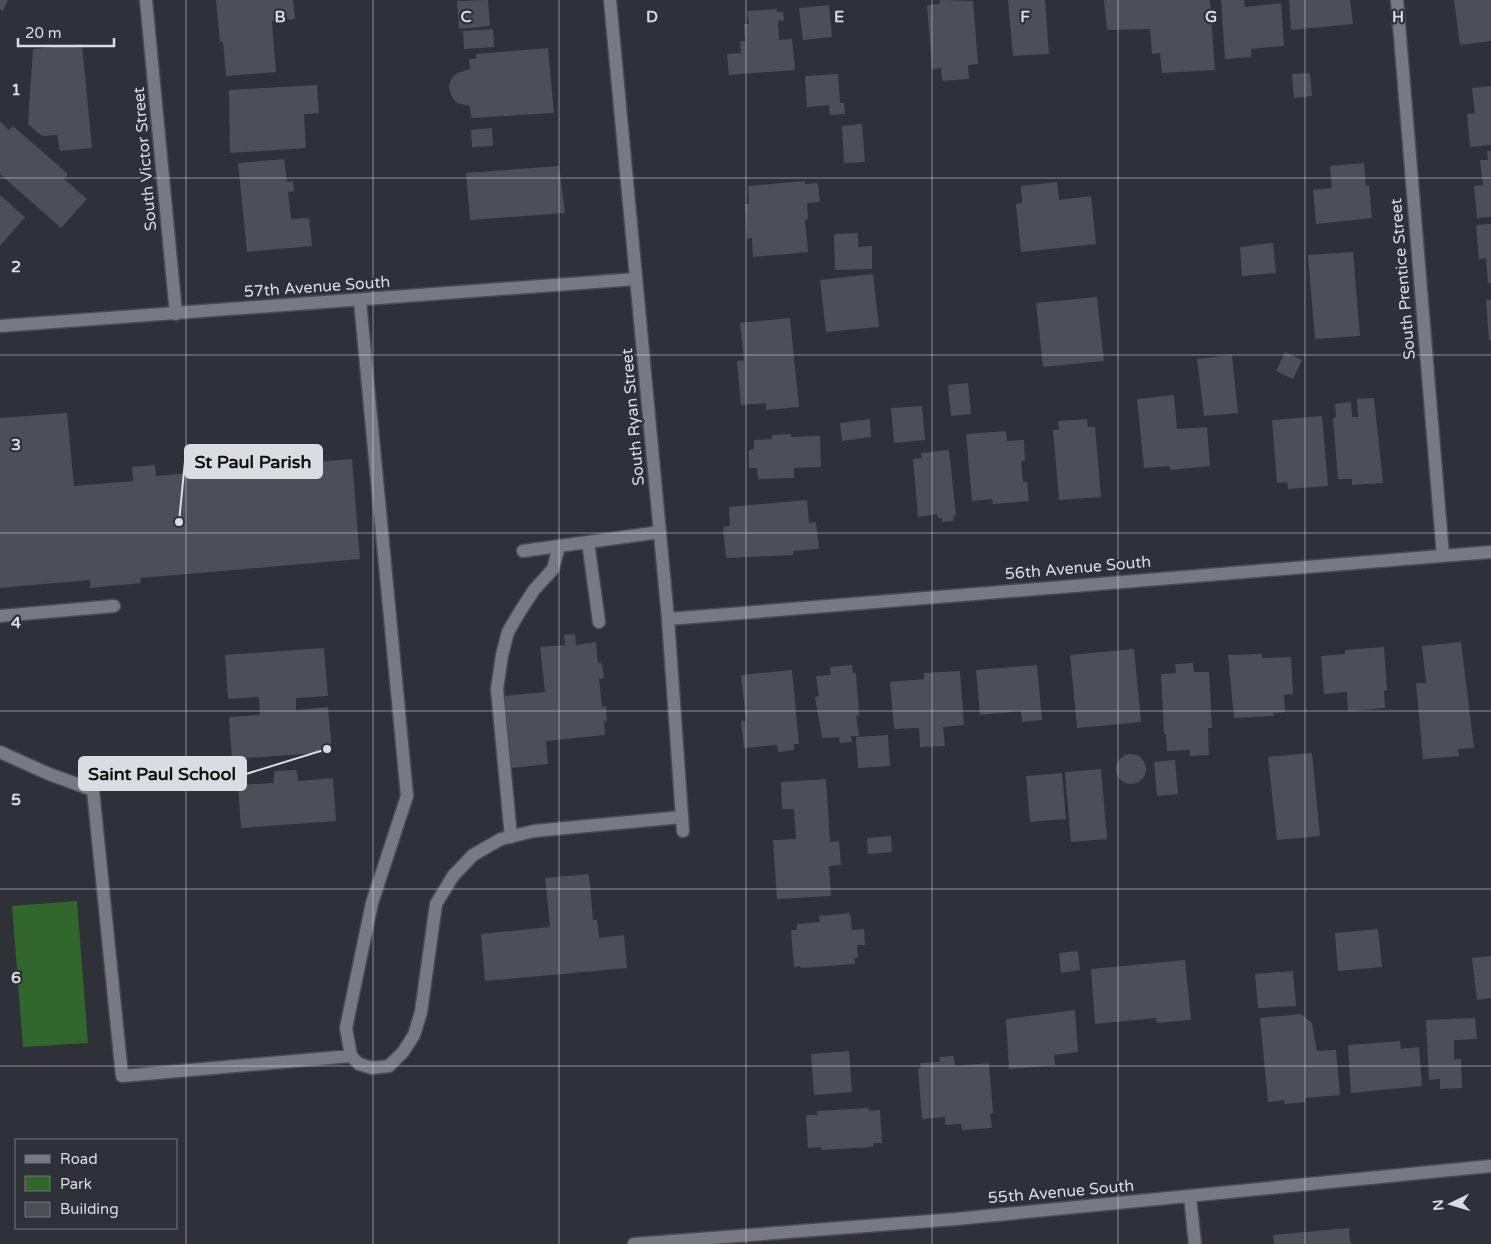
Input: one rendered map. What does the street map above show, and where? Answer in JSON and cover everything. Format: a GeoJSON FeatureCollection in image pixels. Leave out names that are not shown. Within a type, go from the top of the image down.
{"type":"FeatureCollection","features":[{"type":"Feature","properties":{"kind":"street","name":"South Victor Street"},"geometry":{"type":"LineString","coordinates":[[146,0],[176,314]]}},
{"type":"Feature","properties":{"kind":"street","name":"South Ryan Street"},"geometry":{"type":"LineString","coordinates":[[610,0],[668,619],[683,831]]}},
{"type":"Feature","properties":{"kind":"street","name":"South Prentice Street"},"geometry":{"type":"LineString","coordinates":[[1397,0],[1443,556]]}},
{"type":"Feature","properties":{"kind":"street","name":"57th Avenue South"},"geometry":{"type":"LineString","coordinates":[[0,326],[360,301],[636,279]]}},
{"type":"Feature","properties":{"kind":"street"},"geometry":{"type":"LineString","coordinates":[[360,301],[407,796],[372,903],[346,1028],[351,1056],[359,1064],[372,1068],[389,1066],[403,1052],[414,1034],[421,1012],[436,904],[453,876],[473,855],[501,839],[534,831],[682,817]]}},
{"type":"Feature","properties":{"kind":"street"},"geometry":{"type":"LineString","coordinates":[[523,551],[660,532]]}},
{"type":"Feature","properties":{"kind":"street"},"geometry":{"type":"LineString","coordinates":[[588,542],[599,622]]}},
{"type":"Feature","properties":{"kind":"street"},"geometry":{"type":"LineString","coordinates":[[511,838],[497,689],[502,655],[508,632],[534,590],[553,569],[559,546]]}},
{"type":"Feature","properties":{"kind":"street","name":"56th Avenue South"},"geometry":{"type":"LineString","coordinates":[[668,619],[1491,552]]}},
{"type":"Feature","properties":{"kind":"street"},"geometry":{"type":"LineString","coordinates":[[0,616],[114,606]]}},
{"type":"Feature","properties":{"kind":"street"},"geometry":{"type":"LineString","coordinates":[[0,752],[49,774],[94,790],[122,1076],[351,1056]]}},
{"type":"Feature","properties":{"kind":"street","name":"55th Avenue South"},"geometry":{"type":"LineString","coordinates":[[634,1244],[744,1240],[1491,1166]]}},
{"type":"Feature","properties":{"kind":"street"},"geometry":{"type":"LineString","coordinates":[[1190,1196],[1195,1244]]}},
{"type":"Feature","properties":{"kind":"green space"},"geometry":{"type":"Polygon","coordinates":[[[77,901],[88,1043],[23,1047],[12,906],[77,901]]]}},
{"type":"Feature","properties":{"kind":"building"},"geometry":{"type":"Polygon","coordinates":[[[0,0],[8,0],[3,11],[0,9],[0,0]]]}},
{"type":"Feature","properties":{"kind":"building"},"geometry":{"type":"Polygon","coordinates":[[[216,0],[293,0],[295,19],[272,21],[276,72],[226,76],[223,42],[220,42],[216,0]]]}},
{"type":"Feature","properties":{"kind":"building"},"geometry":{"type":"Polygon","coordinates":[[[488,0],[490,26],[459,29],[457,1],[488,0]]]}},
{"type":"Feature","properties":{"kind":"building"},"geometry":{"type":"Polygon","coordinates":[[[940,0],[973,1],[978,64],[968,65],[969,79],[942,81],[941,68],[932,69],[927,5],[940,4],[940,0]]]}},
{"type":"Feature","properties":{"kind":"building"},"geometry":{"type":"Polygon","coordinates":[[[1008,0],[1045,0],[1049,54],[1013,56],[1008,0]]]}},
{"type":"Feature","properties":{"kind":"building"},"geometry":{"type":"Polygon","coordinates":[[[1104,0],[1210,0],[1215,70],[1162,73],[1160,53],[1152,54],[1150,29],[1107,30],[1104,0]]]}},
{"type":"Feature","properties":{"kind":"building"},"geometry":{"type":"Polygon","coordinates":[[[1221,0],[1244,0],[1245,7],[1281,3],[1284,46],[1251,49],[1251,57],[1225,59],[1221,0]]]}},
{"type":"Feature","properties":{"kind":"building"},"geometry":{"type":"Polygon","coordinates":[[[1289,0],[1350,0],[1353,24],[1291,30],[1289,0]]]}},
{"type":"Feature","properties":{"kind":"building"},"geometry":{"type":"Polygon","coordinates":[[[1454,0],[1491,0],[1491,41],[1460,45],[1454,0]]]}},
{"type":"Feature","properties":{"kind":"building"},"geometry":{"type":"Polygon","coordinates":[[[829,5],[832,37],[803,40],[799,8],[829,5]]]}},
{"type":"Feature","properties":{"kind":"building"},"geometry":{"type":"Polygon","coordinates":[[[777,9],[777,12],[783,12],[784,20],[778,21],[779,40],[792,39],[795,70],[729,75],[727,54],[741,53],[740,41],[745,41],[744,24],[749,24],[747,11],[777,9]]]}},
{"type":"Feature","properties":{"kind":"building"},"geometry":{"type":"Polygon","coordinates":[[[493,29],[494,47],[464,49],[463,31],[493,29]]]}},
{"type":"Feature","properties":{"kind":"building"},"geometry":{"type":"Polygon","coordinates":[[[82,44],[92,148],[60,151],[57,135],[42,136],[28,124],[33,49],[82,44]]]}},
{"type":"Feature","properties":{"kind":"building"},"geometry":{"type":"Polygon","coordinates":[[[548,48],[554,113],[471,118],[470,106],[457,103],[451,95],[449,86],[451,79],[457,73],[470,69],[469,59],[476,59],[476,54],[548,48]]]}},
{"type":"Feature","properties":{"kind":"building"},"geometry":{"type":"Polygon","coordinates":[[[1310,73],[1312,96],[1294,98],[1292,74],[1310,73]]]}},
{"type":"Feature","properties":{"kind":"building"},"geometry":{"type":"Polygon","coordinates":[[[838,74],[840,103],[844,103],[845,114],[830,115],[829,105],[807,107],[805,76],[838,74]]]}},
{"type":"Feature","properties":{"kind":"building"},"geometry":{"type":"Polygon","coordinates":[[[317,85],[319,113],[304,114],[306,148],[230,153],[229,90],[317,85]]]}},
{"type":"Feature","properties":{"kind":"building"},"geometry":{"type":"Polygon","coordinates":[[[1491,86],[1491,145],[1470,147],[1467,114],[1475,113],[1472,88],[1491,86]]]}},
{"type":"Feature","properties":{"kind":"building"},"geometry":{"type":"Polygon","coordinates":[[[0,121],[9,130],[13,126],[68,174],[64,179],[87,199],[61,228],[0,174],[0,121]]]}},
{"type":"Feature","properties":{"kind":"building"},"geometry":{"type":"Polygon","coordinates":[[[862,124],[865,162],[844,163],[842,126],[862,124]]]}},
{"type":"Feature","properties":{"kind":"building"},"geometry":{"type":"Polygon","coordinates":[[[492,128],[493,146],[472,147],[471,130],[492,128]]]}},
{"type":"Feature","properties":{"kind":"building"},"geometry":{"type":"Polygon","coordinates":[[[1487,151],[1491,151],[1491,217],[1477,218],[1474,186],[1483,185],[1480,160],[1488,160],[1487,151]]]}},
{"type":"Feature","properties":{"kind":"building"},"geometry":{"type":"Polygon","coordinates":[[[284,159],[287,182],[293,181],[294,191],[288,192],[291,219],[309,218],[312,246],[247,252],[238,163],[284,159]]]}},
{"type":"Feature","properties":{"kind":"building"},"geometry":{"type":"Polygon","coordinates":[[[1364,163],[1366,186],[1369,185],[1372,218],[1316,224],[1313,190],[1332,188],[1330,166],[1364,163]]]}},
{"type":"Feature","properties":{"kind":"building"},"geometry":{"type":"Polygon","coordinates":[[[559,166],[565,213],[470,220],[466,173],[559,166]]]}},
{"type":"Feature","properties":{"kind":"building"},"geometry":{"type":"Polygon","coordinates":[[[805,181],[805,184],[818,183],[820,202],[807,203],[808,219],[805,220],[808,252],[753,257],[752,238],[747,239],[745,204],[749,204],[748,186],[805,181]]]}},
{"type":"Feature","properties":{"kind":"building"},"geometry":{"type":"Polygon","coordinates":[[[1057,182],[1059,200],[1091,196],[1096,244],[1021,252],[1016,204],[1022,203],[1021,186],[1057,182]]]}},
{"type":"Feature","properties":{"kind":"building"},"geometry":{"type":"Polygon","coordinates":[[[0,195],[25,217],[0,246],[0,195]]]}},
{"type":"Feature","properties":{"kind":"building"},"geometry":{"type":"Polygon","coordinates":[[[1491,224],[1491,283],[1488,283],[1486,258],[1479,259],[1476,225],[1491,224]]]}},
{"type":"Feature","properties":{"kind":"building"},"geometry":{"type":"Polygon","coordinates":[[[858,233],[858,247],[872,246],[872,269],[835,270],[834,234],[858,233]]]}},
{"type":"Feature","properties":{"kind":"building"},"geometry":{"type":"Polygon","coordinates":[[[1273,243],[1276,273],[1242,276],[1240,247],[1273,243]]]}},
{"type":"Feature","properties":{"kind":"building"},"geometry":{"type":"Polygon","coordinates":[[[1353,252],[1360,336],[1315,339],[1308,255],[1353,252]]]}},
{"type":"Feature","properties":{"kind":"building"},"geometry":{"type":"Polygon","coordinates":[[[873,274],[879,327],[826,332],[820,280],[873,274]]]}},
{"type":"Feature","properties":{"kind":"building"},"geometry":{"type":"Polygon","coordinates":[[[1097,297],[1104,361],[1043,367],[1036,303],[1097,297]]]}},
{"type":"Feature","properties":{"kind":"building"},"geometry":{"type":"Polygon","coordinates":[[[1486,300],[1491,300],[1491,340],[1489,340],[1486,300]]]}},
{"type":"Feature","properties":{"kind":"building"},"geometry":{"type":"Polygon","coordinates":[[[790,318],[799,407],[766,410],[766,403],[741,405],[737,361],[744,360],[740,323],[790,318]]]}},
{"type":"Feature","properties":{"kind":"building"},"geometry":{"type":"Polygon","coordinates":[[[1285,352],[1302,360],[1293,379],[1276,371],[1285,352]]]}},
{"type":"Feature","properties":{"kind":"building"},"geometry":{"type":"Polygon","coordinates":[[[1232,355],[1238,413],[1204,416],[1197,359],[1232,355]]]}},
{"type":"Feature","properties":{"kind":"building"},"geometry":{"type":"Polygon","coordinates":[[[968,383],[971,414],[951,416],[948,385],[968,383]]]}},
{"type":"Feature","properties":{"kind":"building"},"geometry":{"type":"Polygon","coordinates":[[[1174,395],[1177,429],[1207,427],[1210,466],[1170,470],[1169,466],[1144,468],[1137,399],[1174,395]]]}},
{"type":"Feature","properties":{"kind":"building"},"geometry":{"type":"Polygon","coordinates":[[[1374,398],[1383,483],[1352,485],[1352,479],[1338,479],[1333,418],[1336,417],[1335,404],[1351,402],[1352,417],[1358,417],[1357,399],[1374,398]]]}},
{"type":"Feature","properties":{"kind":"building"},"geometry":{"type":"Polygon","coordinates":[[[922,406],[925,440],[894,443],[891,408],[922,406]]]}},
{"type":"Feature","properties":{"kind":"building"},"geometry":{"type":"Polygon","coordinates":[[[67,413],[74,486],[133,481],[132,467],[155,465],[156,476],[352,459],[360,559],[140,578],[141,583],[90,588],[90,580],[0,588],[0,418],[67,413]]]}},
{"type":"Feature","properties":{"kind":"building"},"geometry":{"type":"Polygon","coordinates":[[[1322,416],[1328,486],[1288,489],[1287,482],[1277,483],[1272,420],[1322,416]]]}},
{"type":"Feature","properties":{"kind":"building"},"geometry":{"type":"Polygon","coordinates":[[[870,419],[871,437],[842,441],[840,423],[870,419]]]}},
{"type":"Feature","properties":{"kind":"building"},"geometry":{"type":"Polygon","coordinates":[[[1087,419],[1088,427],[1095,427],[1101,497],[1059,500],[1053,430],[1059,430],[1058,421],[1087,419]]]}},
{"type":"Feature","properties":{"kind":"building"},"geometry":{"type":"Polygon","coordinates":[[[1006,431],[1007,441],[1024,440],[1025,461],[1021,461],[1023,482],[1027,482],[1029,501],[993,504],[992,499],[972,501],[966,434],[1006,431]]]}},
{"type":"Feature","properties":{"kind":"building"},"geometry":{"type":"Polygon","coordinates":[[[791,434],[791,437],[820,436],[821,467],[794,468],[794,478],[758,479],[757,468],[749,468],[749,450],[754,449],[754,440],[772,439],[772,435],[791,434]]]}},
{"type":"Feature","properties":{"kind":"building"},"geometry":{"type":"Polygon","coordinates":[[[949,450],[956,515],[953,516],[954,521],[942,522],[942,518],[938,518],[937,514],[918,517],[913,459],[922,458],[921,453],[949,450]]]}},
{"type":"Feature","properties":{"kind":"building"},"geometry":{"type":"Polygon","coordinates":[[[807,500],[809,523],[816,522],[819,549],[793,551],[793,555],[726,558],[723,527],[730,526],[729,507],[807,500]]]}},
{"type":"Feature","properties":{"kind":"building"},"geometry":{"type":"Polygon","coordinates":[[[575,634],[576,645],[596,642],[598,663],[602,663],[604,678],[599,679],[602,707],[606,706],[607,721],[604,721],[605,735],[546,741],[548,764],[511,768],[504,696],[545,692],[540,647],[565,645],[564,635],[575,634]]]}},
{"type":"Feature","properties":{"kind":"building"},"geometry":{"type":"Polygon","coordinates":[[[1461,642],[1474,748],[1458,749],[1459,756],[1423,759],[1416,683],[1426,683],[1422,646],[1461,642]]]}},
{"type":"Feature","properties":{"kind":"building"},"geometry":{"type":"Polygon","coordinates":[[[1384,647],[1387,690],[1384,691],[1385,708],[1348,711],[1347,692],[1324,694],[1321,656],[1345,654],[1345,650],[1384,647]]]}},
{"type":"Feature","properties":{"kind":"building"},"geometry":{"type":"Polygon","coordinates":[[[324,648],[328,696],[296,698],[296,710],[328,707],[332,752],[232,759],[229,717],[260,715],[259,697],[228,699],[225,655],[324,648]]]}},
{"type":"Feature","properties":{"kind":"building"},"geometry":{"type":"Polygon","coordinates":[[[1134,649],[1141,722],[1077,728],[1070,655],[1134,649]]]}},
{"type":"Feature","properties":{"kind":"building"},"geometry":{"type":"Polygon","coordinates":[[[1262,654],[1262,658],[1291,657],[1293,694],[1284,695],[1285,712],[1273,713],[1274,716],[1234,718],[1228,655],[1262,654]]]}},
{"type":"Feature","properties":{"kind":"building"},"geometry":{"type":"Polygon","coordinates":[[[1193,663],[1194,672],[1209,672],[1212,728],[1208,728],[1209,755],[1190,756],[1190,750],[1167,751],[1166,734],[1164,734],[1161,674],[1176,673],[1175,664],[1193,663]]]}},
{"type":"Feature","properties":{"kind":"building"},"geometry":{"type":"Polygon","coordinates":[[[852,665],[853,673],[856,673],[859,715],[856,716],[859,736],[851,736],[852,742],[840,743],[839,737],[822,738],[815,697],[819,696],[816,676],[831,675],[830,667],[852,665]]]}},
{"type":"Feature","properties":{"kind":"building"},"geometry":{"type":"Polygon","coordinates":[[[1037,665],[1042,720],[1022,722],[1021,711],[980,715],[976,670],[1037,665]]]}},
{"type":"Feature","properties":{"kind":"building"},"geometry":{"type":"Polygon","coordinates":[[[792,670],[799,744],[794,744],[794,750],[778,752],[777,745],[744,748],[741,721],[746,721],[741,675],[792,670]]]}},
{"type":"Feature","properties":{"kind":"building"},"geometry":{"type":"Polygon","coordinates":[[[960,671],[964,725],[943,727],[945,746],[920,747],[919,728],[894,729],[890,682],[924,679],[924,673],[960,671]]]}},
{"type":"Feature","properties":{"kind":"building"},"geometry":{"type":"Polygon","coordinates":[[[888,735],[890,766],[858,768],[856,737],[888,735]]]}},
{"type":"Feature","properties":{"kind":"building"},"geometry":{"type":"Polygon","coordinates":[[[1312,753],[1320,836],[1277,840],[1268,757],[1312,753]]]}},
{"type":"Feature","properties":{"kind":"building"},"geometry":{"type":"Polygon","coordinates":[[[1131,754],[1137,755],[1145,763],[1145,775],[1137,783],[1131,784],[1125,783],[1117,775],[1116,769],[1117,763],[1125,755],[1131,754]]]}},
{"type":"Feature","properties":{"kind":"building"},"geometry":{"type":"Polygon","coordinates":[[[1175,760],[1178,794],[1157,796],[1154,762],[1175,760]]]}},
{"type":"Feature","properties":{"kind":"building"},"geometry":{"type":"Polygon","coordinates":[[[1101,769],[1107,839],[1071,842],[1065,772],[1101,769]]]}},
{"type":"Feature","properties":{"kind":"building"},"geometry":{"type":"Polygon","coordinates":[[[297,770],[298,781],[333,778],[336,821],[241,828],[238,785],[274,783],[274,771],[297,770]]]}},
{"type":"Feature","properties":{"kind":"building"},"geometry":{"type":"Polygon","coordinates":[[[1062,773],[1066,819],[1030,822],[1026,776],[1062,773]]]}},
{"type":"Feature","properties":{"kind":"building"},"geometry":{"type":"Polygon","coordinates":[[[826,779],[830,842],[839,841],[841,865],[829,866],[831,896],[777,899],[773,840],[796,839],[794,809],[782,809],[781,782],[826,779]]]}},
{"type":"Feature","properties":{"kind":"building"},"geometry":{"type":"Polygon","coordinates":[[[891,836],[892,852],[868,854],[867,838],[891,836]]]}},
{"type":"Feature","properties":{"kind":"building"},"geometry":{"type":"Polygon","coordinates":[[[589,874],[593,920],[597,920],[599,938],[624,935],[627,968],[485,981],[481,934],[550,927],[545,878],[589,874]]]}},
{"type":"Feature","properties":{"kind":"building"},"geometry":{"type":"Polygon","coordinates":[[[850,913],[852,930],[864,929],[865,945],[857,945],[858,958],[854,958],[855,964],[794,967],[791,930],[797,930],[797,924],[820,922],[819,916],[850,913]]]}},
{"type":"Feature","properties":{"kind":"building"},"geometry":{"type":"Polygon","coordinates":[[[1378,929],[1382,967],[1338,971],[1335,933],[1378,929]]]}},
{"type":"Feature","properties":{"kind":"building"},"geometry":{"type":"Polygon","coordinates":[[[1078,951],[1080,970],[1061,973],[1059,953],[1078,951]]]}},
{"type":"Feature","properties":{"kind":"building"},"geometry":{"type":"Polygon","coordinates":[[[1491,956],[1491,998],[1477,1000],[1472,958],[1491,956]]]}},
{"type":"Feature","properties":{"kind":"building"},"geometry":{"type":"Polygon","coordinates":[[[1185,960],[1191,1020],[1157,1023],[1156,1018],[1095,1024],[1091,969],[1185,960]]]}},
{"type":"Feature","properties":{"kind":"building"},"geometry":{"type":"Polygon","coordinates":[[[1293,971],[1296,1006],[1258,1008],[1255,974],[1293,971]]]}},
{"type":"Feature","properties":{"kind":"building"},"geometry":{"type":"Polygon","coordinates":[[[1075,1010],[1078,1052],[1054,1055],[1055,1065],[1009,1069],[1006,1019],[1075,1010]]]}},
{"type":"Feature","properties":{"kind":"building"},"geometry":{"type":"Polygon","coordinates":[[[1301,1014],[1312,1023],[1317,1051],[1336,1050],[1340,1095],[1305,1098],[1305,1102],[1285,1104],[1284,1100],[1268,1102],[1260,1018],[1301,1014]]]}},
{"type":"Feature","properties":{"kind":"building"},"geometry":{"type":"Polygon","coordinates":[[[1475,1018],[1477,1039],[1454,1040],[1454,1059],[1461,1059],[1462,1088],[1440,1089],[1440,1079],[1429,1080],[1426,1020],[1475,1018]]]}},
{"type":"Feature","properties":{"kind":"building"},"geometry":{"type":"Polygon","coordinates":[[[1400,1041],[1401,1049],[1419,1047],[1422,1086],[1351,1093],[1348,1045],[1400,1041]]]}},
{"type":"Feature","properties":{"kind":"building"},"geometry":{"type":"Polygon","coordinates":[[[849,1051],[852,1092],[814,1095],[811,1054],[849,1051]]]}},
{"type":"Feature","properties":{"kind":"building"},"geometry":{"type":"Polygon","coordinates":[[[954,1056],[955,1066],[989,1063],[993,1113],[990,1114],[992,1128],[962,1130],[961,1124],[945,1125],[945,1117],[922,1119],[918,1069],[921,1068],[920,1063],[940,1062],[939,1057],[954,1056]]]}},
{"type":"Feature","properties":{"kind":"building"},"geometry":{"type":"Polygon","coordinates":[[[869,1108],[869,1111],[880,1110],[882,1143],[873,1143],[873,1147],[821,1150],[821,1147],[808,1148],[806,1115],[818,1115],[817,1111],[869,1108]]]}},
{"type":"Feature","properties":{"kind":"building"},"geometry":{"type":"Polygon","coordinates":[[[1349,1228],[1350,1242],[1353,1244],[1274,1244],[1273,1235],[1349,1228]]]}},
{"type":"Feature","properties":{"kind":"place","name":"St Paul Parish"},"geometry":{"type":"Point","coordinates":[179,522]}},
{"type":"Feature","properties":{"kind":"place","name":"Saint Paul School"},"geometry":{"type":"Point","coordinates":[327,749]}}]}
